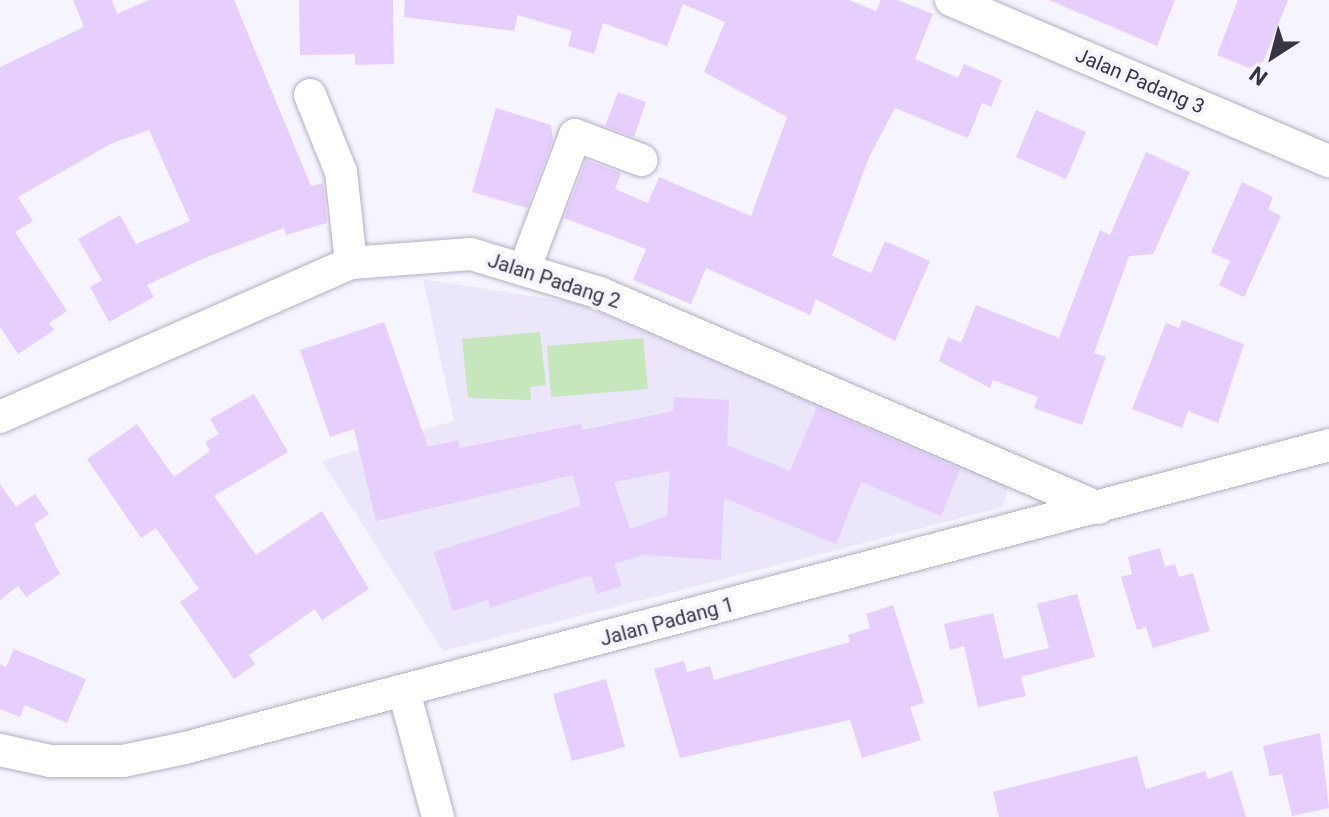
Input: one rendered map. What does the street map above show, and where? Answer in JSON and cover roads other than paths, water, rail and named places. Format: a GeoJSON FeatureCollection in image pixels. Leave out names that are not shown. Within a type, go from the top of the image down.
{"type":"FeatureCollection","features":[{"type":"Feature","properties":{"kind":"street","name":"Jalan Padang 3"},"geometry":{"type":"LineString","coordinates":[[951,0],[1329,161]]}},
{"type":"Feature","properties":{"kind":"street"},"geometry":{"type":"LineString","coordinates":[[310,95],[341,172],[351,263]]}},
{"type":"Feature","properties":{"kind":"street"},"geometry":{"type":"LineString","coordinates":[[524,270],[575,135],[641,160]]}},
{"type":"Feature","properties":{"kind":"street","name":"Jalan Padang 2"},"geometry":{"type":"LineString","coordinates":[[0,417],[351,263],[471,254],[600,293],[1099,508]]}},
{"type":"Feature","properties":{"kind":"street","name":"Jalan Padang 1"},"geometry":{"type":"LineString","coordinates":[[0,750],[50,761],[123,761],[404,691],[1329,445]]}},
{"type":"Feature","properties":{"kind":"street"},"geometry":{"type":"LineString","coordinates":[[404,691],[438,817]]}}]}
